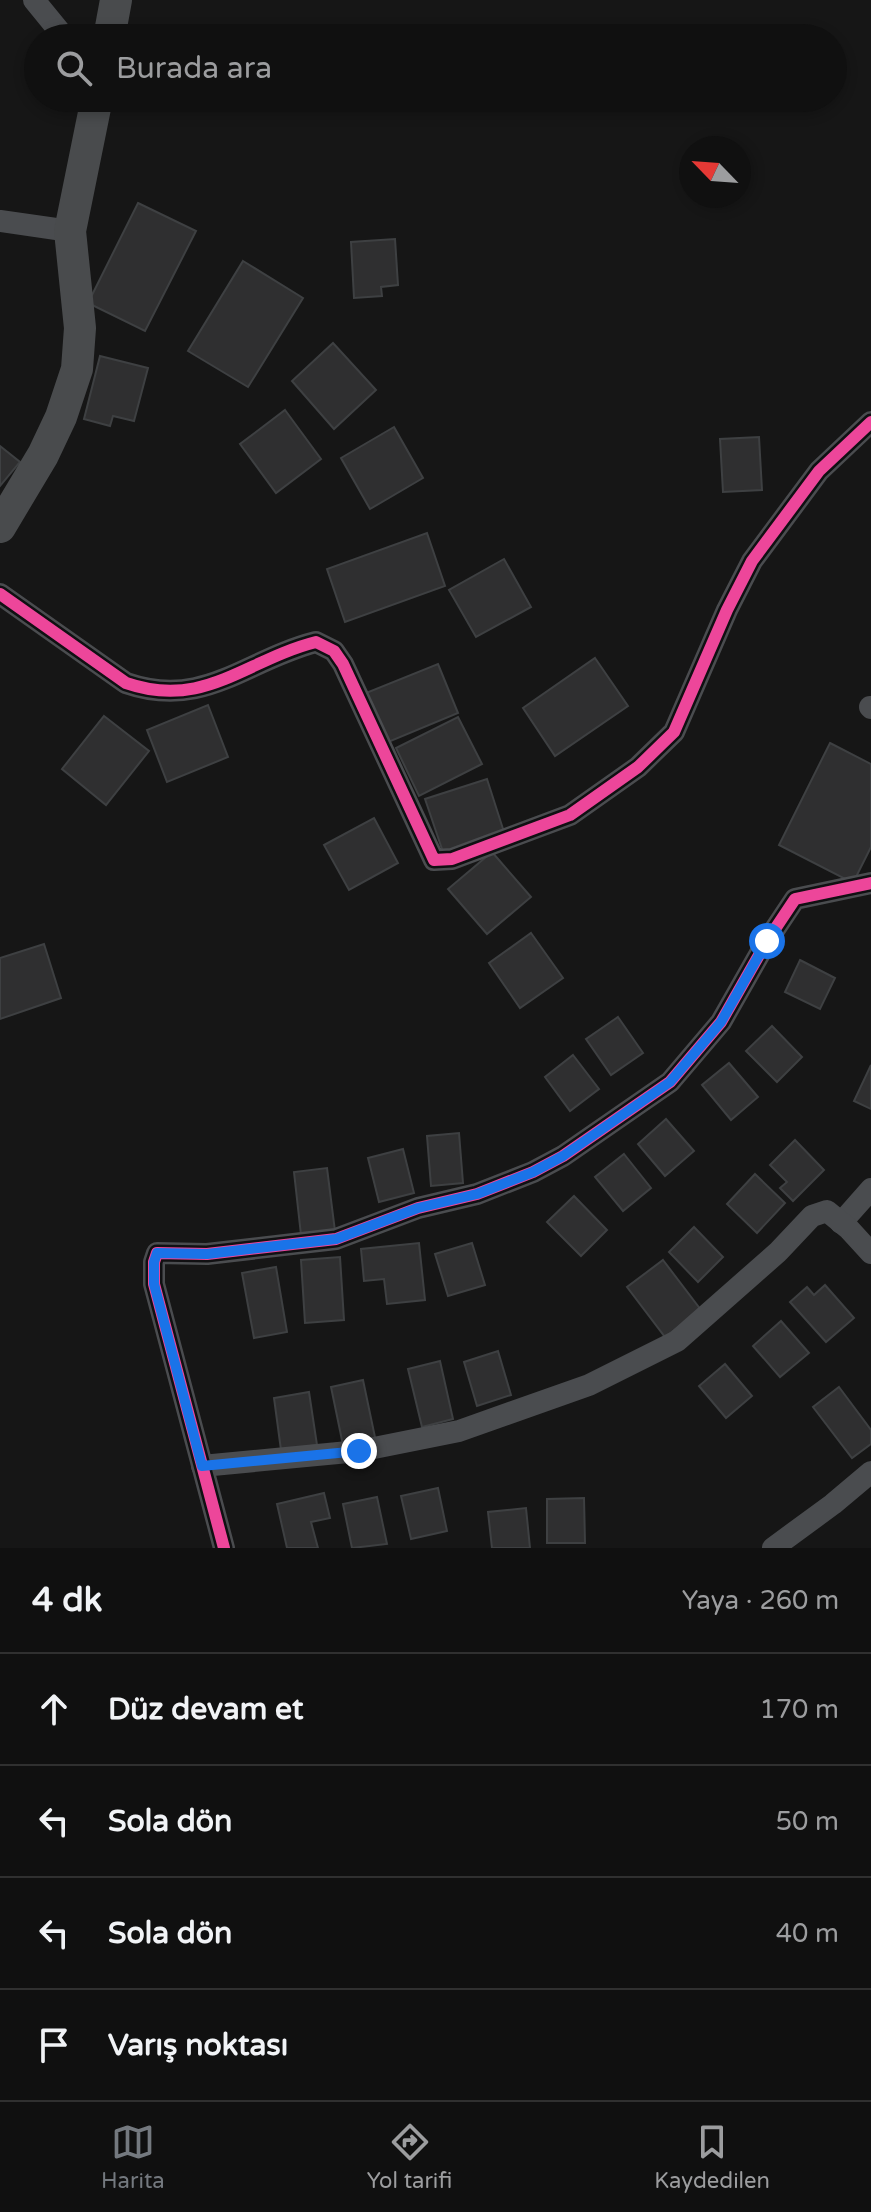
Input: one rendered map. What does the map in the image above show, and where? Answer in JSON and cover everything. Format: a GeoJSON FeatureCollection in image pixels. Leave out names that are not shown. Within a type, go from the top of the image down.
{"type":"FeatureCollection","features":[{"type":"Feature","properties":{"kind":"street"},"geometry":{"type":"LineString","coordinates":[[34,0],[54,24]]}},
{"type":"Feature","properties":{"kind":"street"},"geometry":{"type":"LineString","coordinates":[[112,24],[116,0]]}},
{"type":"Feature","properties":{"kind":"street"},"geometry":{"type":"LineString","coordinates":[[0,527],[49,442],[77,369],[80,328],[70,231],[94,112]]}},
{"type":"Feature","properties":{"kind":"street"},"geometry":{"type":"LineString","coordinates":[[1,223],[70,231]]}},
{"type":"Feature","properties":{"kind":"street"},"geometry":{"type":"LineString","coordinates":[[0,594],[126,683],[149,691],[179,692],[204,688],[272,657],[316,642],[334,651],[343,664],[434,860],[452,859],[570,815],[638,767],[674,732],[727,610],[752,561],[819,471],[871,422]]}},
{"type":"Feature","properties":{"kind":"street"},"geometry":{"type":"LineString","coordinates":[[224,1548],[154,1284],[157,1253],[207,1254],[336,1239],[418,1208],[477,1194],[533,1172],[563,1156],[670,1082],[721,1022],[795,899],[871,883]]}},
{"type":"Feature","properties":{"kind":"street"},"geometry":{"type":"LineString","coordinates":[[841,1223],[871,1189]]}},
{"type":"Feature","properties":{"kind":"street"},"geometry":{"type":"LineString","coordinates":[[202,1466],[359,1451],[445,1434],[589,1385],[677,1341],[778,1252],[812,1216],[827,1211],[871,1253]]}},
{"type":"Feature","properties":{"kind":"street"},"geometry":{"type":"LineString","coordinates":[[773,1548],[871,1472]]}},
{"type":"Feature","properties":{"kind":"building"},"geometry":{"type":"Polygon","coordinates":[[[138,203],[196,231],[145,331],[88,303],[138,203]]]}},
{"type":"Feature","properties":{"kind":"building"},"geometry":{"type":"Polygon","coordinates":[[[395,239],[398,285],[381,287],[382,296],[354,298],[351,242],[395,239]]]}},
{"type":"Feature","properties":{"kind":"building"},"geometry":{"type":"Polygon","coordinates":[[[243,261],[303,298],[248,387],[188,351],[243,261]]]}},
{"type":"Feature","properties":{"kind":"building"},"geometry":{"type":"Polygon","coordinates":[[[333,343],[376,390],[334,429],[292,381],[333,343]]]}},
{"type":"Feature","properties":{"kind":"building"},"geometry":{"type":"Polygon","coordinates":[[[100,356],[148,368],[134,421],[113,416],[110,426],[84,419],[100,356]]]}},
{"type":"Feature","properties":{"kind":"building"},"geometry":{"type":"Polygon","coordinates":[[[285,410],[321,459],[276,493],[240,444],[285,410]]]}},
{"type":"Feature","properties":{"kind":"building"},"geometry":{"type":"Polygon","coordinates":[[[394,427],[423,478],[370,509],[341,458],[394,427]]]}},
{"type":"Feature","properties":{"kind":"building"},"geometry":{"type":"Polygon","coordinates":[[[759,437],[762,490],[723,492],[720,439],[759,437]]]}},
{"type":"Feature","properties":{"kind":"building"},"geometry":{"type":"Polygon","coordinates":[[[0,446],[20,462],[0,486],[0,446]]]}},
{"type":"Feature","properties":{"kind":"building"},"geometry":{"type":"Polygon","coordinates":[[[427,533],[445,586],[345,622],[327,569],[427,533]]]}},
{"type":"Feature","properties":{"kind":"building"},"geometry":{"type":"Polygon","coordinates":[[[504,559],[531,607],[476,637],[449,590],[504,559]]]}},
{"type":"Feature","properties":{"kind":"building"},"geometry":{"type":"Polygon","coordinates":[[[595,658],[628,706],[555,756],[523,708],[595,658]]]}},
{"type":"Feature","properties":{"kind":"building"},"geometry":{"type":"Polygon","coordinates":[[[438,664],[458,713],[381,745],[361,695],[438,664]]]}},
{"type":"Feature","properties":{"kind":"building"},"geometry":{"type":"Polygon","coordinates":[[[208,705],[228,757],[167,782],[147,730],[208,705]]]}},
{"type":"Feature","properties":{"kind":"building"},"geometry":{"type":"Polygon","coordinates":[[[104,716],[149,751],[106,805],[62,769],[104,716]]]}},
{"type":"Feature","properties":{"kind":"building"},"geometry":{"type":"Polygon","coordinates":[[[458,717],[482,764],[419,796],[396,748],[458,717]]]}},
{"type":"Feature","properties":{"kind":"building"},"geometry":{"type":"Polygon","coordinates":[[[830,743],[871,764],[871,847],[853,883],[779,845],[830,743]]]}},
{"type":"Feature","properties":{"kind":"building"},"geometry":{"type":"Polygon","coordinates":[[[487,779],[504,832],[443,852],[425,799],[487,779]]]}},
{"type":"Feature","properties":{"kind":"building"},"geometry":{"type":"Polygon","coordinates":[[[374,818],[398,863],[349,890],[324,845],[374,818]]]}},
{"type":"Feature","properties":{"kind":"building"},"geometry":{"type":"Polygon","coordinates":[[[492,852],[531,897],[487,934],[448,889],[492,852]]]}},
{"type":"Feature","properties":{"kind":"building"},"geometry":{"type":"Polygon","coordinates":[[[531,933],[563,978],[520,1008],[489,963],[531,933]]]}},
{"type":"Feature","properties":{"kind":"building"},"geometry":{"type":"Polygon","coordinates":[[[44,944],[61,998],[0,1019],[0,958],[44,944]]]}},
{"type":"Feature","properties":{"kind":"building"},"geometry":{"type":"Polygon","coordinates":[[[800,960],[835,978],[820,1009],[785,992],[800,960]]]}},
{"type":"Feature","properties":{"kind":"building"},"geometry":{"type":"Polygon","coordinates":[[[618,1017],[643,1053],[611,1075],[586,1039],[618,1017]]]}},
{"type":"Feature","properties":{"kind":"building"},"geometry":{"type":"Polygon","coordinates":[[[772,1026],[802,1057],[777,1082],[746,1051],[772,1026]]]}},
{"type":"Feature","properties":{"kind":"building"},"geometry":{"type":"Polygon","coordinates":[[[573,1055],[599,1089],[570,1111],[545,1077],[573,1055]]]}},
{"type":"Feature","properties":{"kind":"building"},"geometry":{"type":"Polygon","coordinates":[[[729,1063],[758,1097],[731,1120],[702,1085],[729,1063]]]}},
{"type":"Feature","properties":{"kind":"building"},"geometry":{"type":"Polygon","coordinates":[[[871,1065],[871,1109],[854,1101],[871,1065]]]}},
{"type":"Feature","properties":{"kind":"building"},"geometry":{"type":"Polygon","coordinates":[[[666,1119],[694,1151],[665,1176],[638,1144],[666,1119]]]}},
{"type":"Feature","properties":{"kind":"building"},"geometry":{"type":"Polygon","coordinates":[[[459,1133],[463,1183],[431,1186],[427,1136],[459,1133]]]}},
{"type":"Feature","properties":{"kind":"building"},"geometry":{"type":"Polygon","coordinates":[[[795,1140],[824,1170],[793,1201],[780,1188],[787,1182],[770,1165],[795,1140]]]}},
{"type":"Feature","properties":{"kind":"building"},"geometry":{"type":"Polygon","coordinates":[[[403,1149],[414,1193],[379,1202],[368,1158],[403,1149]]]}},
{"type":"Feature","properties":{"kind":"building"},"geometry":{"type":"Polygon","coordinates":[[[624,1154],[651,1188],[623,1211],[595,1177],[624,1154]]]}},
{"type":"Feature","properties":{"kind":"building"},"geometry":{"type":"Polygon","coordinates":[[[327,1168],[335,1231],[301,1235],[294,1172],[327,1168]]]}},
{"type":"Feature","properties":{"kind":"building"},"geometry":{"type":"Polygon","coordinates":[[[755,1174],[785,1203],[757,1233],[727,1204],[755,1174]]]}},
{"type":"Feature","properties":{"kind":"building"},"geometry":{"type":"Polygon","coordinates":[[[574,1196],[607,1230],[581,1256],[547,1222],[574,1196]]]}},
{"type":"Feature","properties":{"kind":"building"},"geometry":{"type":"Polygon","coordinates":[[[694,1227],[723,1257],[698,1282],[669,1252],[694,1227]]]}},
{"type":"Feature","properties":{"kind":"building"},"geometry":{"type":"Polygon","coordinates":[[[419,1243],[425,1300],[387,1304],[384,1279],[364,1281],[361,1249],[419,1243]]]}},
{"type":"Feature","properties":{"kind":"building"},"geometry":{"type":"Polygon","coordinates":[[[472,1243],[485,1285],[448,1296],[435,1254],[472,1243]]]}},
{"type":"Feature","properties":{"kind":"building"},"geometry":{"type":"Polygon","coordinates":[[[340,1257],[344,1320],[305,1323],[301,1260],[340,1257]]]}},
{"type":"Feature","properties":{"kind":"building"},"geometry":{"type":"Polygon","coordinates":[[[663,1260],[701,1310],[665,1337],[627,1287],[663,1260]]]}},
{"type":"Feature","properties":{"kind":"building"},"geometry":{"type":"Polygon","coordinates":[[[276,1267],[287,1332],[254,1338],[242,1273],[276,1267]]]}},
{"type":"Feature","properties":{"kind":"building"},"geometry":{"type":"Polygon","coordinates":[[[825,1285],[854,1318],[826,1342],[790,1302],[807,1287],[814,1295],[825,1285]]]}},
{"type":"Feature","properties":{"kind":"building"},"geometry":{"type":"Polygon","coordinates":[[[781,1321],[809,1353],[780,1377],[753,1346],[781,1321]]]}},
{"type":"Feature","properties":{"kind":"building"},"geometry":{"type":"Polygon","coordinates":[[[498,1351],[511,1395],[477,1406],[464,1362],[498,1351]]]}},
{"type":"Feature","properties":{"kind":"building"},"geometry":{"type":"Polygon","coordinates":[[[440,1361],[453,1419],[422,1427],[408,1369],[440,1361]]]}},
{"type":"Feature","properties":{"kind":"building"},"geometry":{"type":"Polygon","coordinates":[[[725,1364],[752,1396],[726,1418],[699,1386],[725,1364]]]}},
{"type":"Feature","properties":{"kind":"building"},"geometry":{"type":"Polygon","coordinates":[[[363,1380],[376,1442],[344,1450],[331,1387],[363,1380]]]}},
{"type":"Feature","properties":{"kind":"building"},"geometry":{"type":"Polygon","coordinates":[[[839,1387],[871,1430],[871,1444],[852,1458],[813,1407],[839,1387]]]}},
{"type":"Feature","properties":{"kind":"building"},"geometry":{"type":"Polygon","coordinates":[[[309,1392],[317,1445],[281,1450],[274,1398],[309,1392]]]}},
{"type":"Feature","properties":{"kind":"building"},"geometry":{"type":"Polygon","coordinates":[[[438,1488],[447,1531],[411,1539],[401,1496],[438,1488]]]}},
{"type":"Feature","properties":{"kind":"building"},"geometry":{"type":"Polygon","coordinates":[[[324,1493],[330,1518],[311,1522],[318,1548],[287,1548],[277,1504],[324,1493]]]}},
{"type":"Feature","properties":{"kind":"building"},"geometry":{"type":"Polygon","coordinates":[[[377,1497],[387,1544],[352,1548],[343,1504],[377,1497]]]}},
{"type":"Feature","properties":{"kind":"building"},"geometry":{"type":"Polygon","coordinates":[[[584,1498],[585,1543],[547,1543],[547,1499],[584,1498]]]}},
{"type":"Feature","properties":{"kind":"building"},"geometry":{"type":"Polygon","coordinates":[[[526,1508],[530,1548],[492,1548],[488,1512],[526,1508]]]}},
{"type":"Feature","properties":{"kind":"cycle path"},"geometry":{"type":"LineString","coordinates":[[0,594],[126,683],[154,690],[179,691],[202,687],[316,642],[334,651],[343,664],[434,860],[452,859],[570,815],[638,767],[674,732],[727,610],[752,561],[819,471],[871,422]]}},
{"type":"Feature","properties":{"kind":"cycle path"},"geometry":{"type":"LineString","coordinates":[[224,1548],[154,1284],[157,1253],[207,1254],[336,1239],[418,1208],[477,1194],[533,1172],[563,1156],[670,1082],[721,1022],[795,899],[871,883]]}},
{"type":"Feature","properties":{"kind":"route"},"geometry":{"type":"LineString","coordinates":[[359,1451],[202,1466],[154,1284],[157,1253],[207,1254],[336,1239],[418,1208],[477,1194],[533,1172],[563,1156],[670,1082],[721,1022],[767,941]]}}]}
